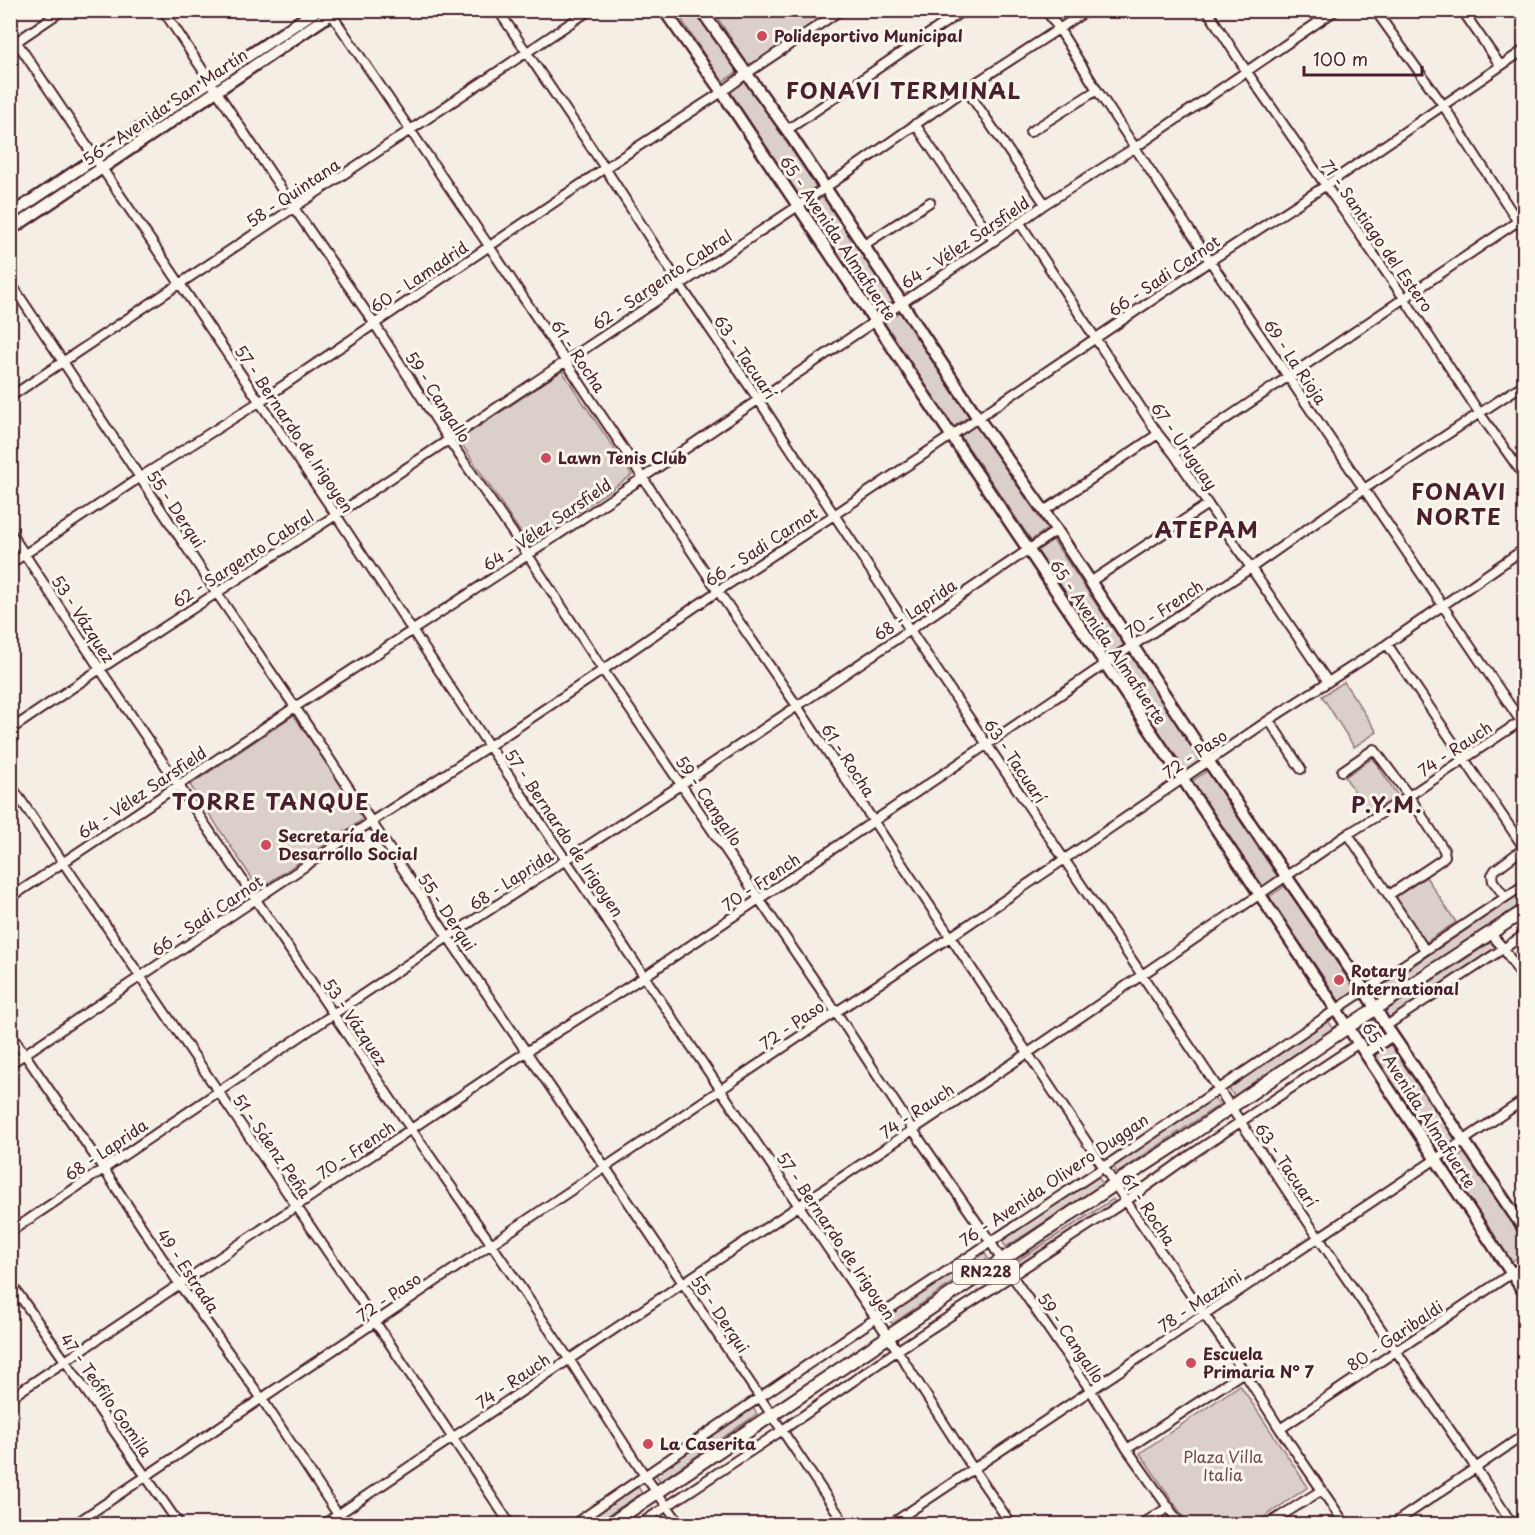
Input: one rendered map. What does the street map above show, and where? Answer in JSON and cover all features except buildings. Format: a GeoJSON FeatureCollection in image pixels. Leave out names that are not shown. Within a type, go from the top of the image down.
{"type":"FeatureCollection","features":[{"type":"Feature","properties":{"kind":"highway","name":"RN228"},"geometry":{"type":"LineString","coordinates":[[610,1524],[1232,1107],[1348,1026],[1524,911]]}},
{"type":"Feature","properties":{"kind":"main road","name":"56 - Avenida San Martín"},"geometry":{"type":"LineString","coordinates":[[10,230],[102,167],[317,10]]}},
{"type":"Feature","properties":{"kind":"main road","name":"65 - Avenida Almafuerte"},"geometry":{"type":"LineString","coordinates":[[664,10],[722,92],[1183,778],[1524,1292]]}},
{"type":"Feature","properties":{"kind":"main road","name":"65 - Avenida Almafuerte"},"geometry":{"type":"LineString","coordinates":[[701,10],[787,130],[1524,1230]]}},
{"type":"Feature","properties":{"kind":"main road","name":"56 - Avenida San Martín"},"geometry":{"type":"LineString","coordinates":[[10,215],[95,157],[333,12]]}},
{"type":"Feature","properties":{"kind":"main road"},"geometry":{"type":"LineString","coordinates":[[1366,1053],[1389,1031]]}},
{"type":"Feature","properties":{"kind":"street"},"geometry":{"type":"LineString","coordinates":[[14,44],[63,10]]}},
{"type":"Feature","properties":{"kind":"street","name":"59 - Cangallo"},"geometry":{"type":"LineString","coordinates":[[162,10],[374,323],[449,440],[603,670],[1091,1391],[1127,1449],[1180,1524]]}},
{"type":"Feature","properties":{"kind":"street","name":"63 - Tacuarí"},"geometry":{"type":"LineString","coordinates":[[498,10],[910,630],[1512,1524]]}},
{"type":"Feature","properties":{"kind":"street","name":"58 - Quintana"},"geometry":{"type":"LineString","coordinates":[[10,397],[590,10]]}},
{"type":"Feature","properties":{"kind":"street","name":"60 - Lamadrid"},"geometry":{"type":"LineString","coordinates":[[10,564],[258,402],[841,10]]}},
{"type":"Feature","properties":{"kind":"street"},"geometry":{"type":"LineString","coordinates":[[787,130],[964,10]]}},
{"type":"Feature","properties":{"kind":"street","name":"69 - La Rioja"},"geometry":{"type":"LineString","coordinates":[[1046,10],[1210,261],[1523,722]]}},
{"type":"Feature","properties":{"kind":"street","name":"62 - Sargento Cabral"},"geometry":{"type":"LineString","coordinates":[[10,730],[449,440],[825,188],[966,89],[1088,10]]}},
{"type":"Feature","properties":{"kind":"street","name":"71 - Santiago del Estero"},"geometry":{"type":"LineString","coordinates":[[1207,10],[1524,476]]}},
{"type":"Feature","properties":{"kind":"street","name":"64 - Vélez Sarsfield"},"geometry":{"type":"LineString","coordinates":[[10,898],[295,707],[528,555],[994,241],[1045,204],[1136,147],[1336,10]]}},
{"type":"Feature","properties":{"kind":"street"},"geometry":{"type":"LineString","coordinates":[[1375,10],[1521,219],[1524,231]]}},
{"type":"Feature","properties":{"kind":"street"},"geometry":{"type":"LineString","coordinates":[[1462,10],[1500,65]]}},
{"type":"Feature","properties":{"kind":"street","name":"61 - Rocha"},"geometry":{"type":"LineString","coordinates":[[333,12],[1126,1201],[1345,1524]]}},
{"type":"Feature","properties":{"kind":"street","name":"57 - Bernardo de Irigoyen"},"geometry":{"type":"LineString","coordinates":[[10,32],[14,44],[102,167],[798,1206],[898,1350],[1011,1524]]}},
{"type":"Feature","properties":{"kind":"street","name":"66 - Sadi Carnot"},"geometry":{"type":"LineString","coordinates":[[10,1064],[603,670],[1524,50]]}},
{"type":"Feature","properties":{"kind":"street"},"geometry":{"type":"LineString","coordinates":[[966,89],[1045,204]]}},
{"type":"Feature","properties":{"kind":"street"},"geometry":{"type":"LineString","coordinates":[[1030,132],[1097,90]]}},
{"type":"Feature","properties":{"kind":"street"},"geometry":{"type":"LineString","coordinates":[[915,124],[994,241]]}},
{"type":"Feature","properties":{"kind":"street"},"geometry":{"type":"LineString","coordinates":[[864,245],[930,202]]}},
{"type":"Feature","properties":{"kind":"street"},"geometry":{"type":"LineString","coordinates":[[1174,454],[1521,219]]}},
{"type":"Feature","properties":{"kind":"street","name":"67 - Uruguay"},"geometry":{"type":"LineString","coordinates":[[1020,223],[1158,434],[1174,454],[1328,682]]}},
{"type":"Feature","properties":{"kind":"street","name":"55 - Derqui"},"geometry":{"type":"LineString","coordinates":[[10,282],[139,478],[845,1524]]}},
{"type":"Feature","properties":{"kind":"street","name":"70 - French"},"geometry":{"type":"LineString","coordinates":[[10,1398],[526,1052],[645,976],[1251,568],[1364,489],[1524,384]]}},
{"type":"Feature","properties":{"kind":"street"},"geometry":{"type":"LineString","coordinates":[[1044,511],[1158,434]]}},
{"type":"Feature","properties":{"kind":"street"},"geometry":{"type":"LineString","coordinates":[[1090,582],[1208,504]]}},
{"type":"Feature","properties":{"kind":"street","name":"53 - Vázquez"},"geometry":{"type":"LineString","coordinates":[[10,531],[100,669],[411,1130],[492,1245],[645,1476],[680,1524]]}},
{"type":"Feature","properties":{"kind":"street","name":"68 - Laprida"},"geometry":{"type":"LineString","coordinates":[[10,1232],[448,937],[682,784],[1056,531]]}},
{"type":"Feature","properties":{"kind":"street","name":"72 - Paso"},"geometry":{"type":"LineString","coordinates":[[75,1524],[950,937],[1269,720],[1387,644],[1524,549]]}},
{"type":"Feature","properties":{"kind":"street"},"geometry":{"type":"LineString","coordinates":[[1387,644],[1524,848],[1495,870],[1492,875],[1493,881],[1505,897]]}},
{"type":"Feature","properties":{"kind":"street"},"geometry":{"type":"LineString","coordinates":[[1269,720],[1301,768]]}},
{"type":"Feature","properties":{"kind":"street","name":"74 - Rauch"},"geometry":{"type":"LineString","coordinates":[[324,1524],[1028,1053],[1348,834],[1523,722]]}},
{"type":"Feature","properties":{"kind":"street"},"geometry":{"type":"LineString","coordinates":[[1342,771],[1374,749],[1409,796],[1444,850],[1445,856],[1442,860],[1389,895]]}},
{"type":"Feature","properties":{"kind":"street","name":"51 - Sáenz Peña"},"geometry":{"type":"LineString","coordinates":[[10,784],[510,1524]]}},
{"type":"Feature","properties":{"kind":"street"},"geometry":{"type":"LineString","coordinates":[[1348,834],[1425,950]]}},
{"type":"Feature","properties":{"kind":"street","name":"76 - Avenida Olivero Duggan"},"geometry":{"type":"LineString","coordinates":[[574,1524],[876,1318],[1524,885]]}},
{"type":"Feature","properties":{"kind":"street"},"geometry":{"type":"LineString","coordinates":[[1491,934],[1504,949],[1524,980]]}},
{"type":"Feature","properties":{"kind":"street"},"geometry":{"type":"LineString","coordinates":[[1389,1031],[1524,935]]}},
{"type":"Feature","properties":{"kind":"street","name":"49 - Estrada"},"geometry":{"type":"LineString","coordinates":[[10,1033],[180,1285],[262,1399],[344,1524]]}},
{"type":"Feature","properties":{"kind":"street"},"geometry":{"type":"LineString","coordinates":[[640,1524],[1359,1043]]}},
{"type":"Feature","properties":{"kind":"street","name":"78 - Mazzini"},"geometry":{"type":"LineString","coordinates":[[891,1524],[1524,1100]]}},
{"type":"Feature","properties":{"kind":"street","name":"80 - Garibaldi"},"geometry":{"type":"LineString","coordinates":[[1280,1429],[1524,1265]]}},
{"type":"Feature","properties":{"kind":"street","name":"47 - Teófilo Gomila"},"geometry":{"type":"LineString","coordinates":[[10,1282],[179,1524]]}},
{"type":"Feature","properties":{"kind":"street"},"geometry":{"type":"LineString","coordinates":[[1127,1449],[1244,1372]]}},
{"type":"Feature","properties":{"kind":"street"},"geometry":{"type":"LineString","coordinates":[[1393,1524],[1524,1435]]}},
{"type":"Feature","properties":{"kind":"street"},"geometry":{"type":"LineString","coordinates":[[1268,1524],[1322,1490]]}},
{"type":"Feature","properties":{"kind":"street"},"geometry":{"type":"LineString","coordinates":[[1142,1524],[1169,1507]]}},
{"type":"Feature","properties":{"kind":"green space"},"geometry":{"type":"Polygon","coordinates":[[[676,11],[699,11],[738,72],[722,82],[676,11]]]}},
{"type":"Feature","properties":{"kind":"green space","name":"Polideportivo Municipal"},"geometry":{"type":"Polygon","coordinates":[[[713,11],[833,11],[752,64],[746,62],[713,11]]]}},
{"type":"Feature","properties":{"kind":"green space"},"geometry":{"type":"Polygon","coordinates":[[[746,81],[816,186],[800,197],[730,92],[746,81]]]}},
{"type":"Feature","properties":{"kind":"green space"},"geometry":{"type":"Polygon","coordinates":[[[823,197],[893,301],[878,312],[807,207],[823,197]]]}},
{"type":"Feature","properties":{"kind":"green space"},"geometry":{"type":"Polygon","coordinates":[[[900,312],[969,416],[953,427],[884,323],[900,312]]]}},
{"type":"Feature","properties":{"kind":"green space","name":"Lawn Tenis Club"},"geometry":{"type":"Polygon","coordinates":[[[562,371],[632,475],[529,545],[459,440],[562,371]]]}},
{"type":"Feature","properties":{"kind":"green space"},"geometry":{"type":"Polygon","coordinates":[[[976,424],[1047,529],[1031,540],[960,435],[976,424]]]}},
{"type":"Feature","properties":{"kind":"green space"},"geometry":{"type":"Polygon","coordinates":[[[1053,540],[1124,645],[1108,655],[1037,551],[1053,540]]]}},
{"type":"Feature","properties":{"kind":"green space"},"geometry":{"type":"Polygon","coordinates":[[[1130,655],[1201,760],[1185,771],[1115,666],[1130,655]]]}},
{"type":"Feature","properties":{"kind":"green space"},"geometry":{"type":"Polygon","coordinates":[[[1344,682],[1377,732],[1354,747],[1322,696],[1344,682]]]}},
{"type":"Feature","properties":{"kind":"green space"},"geometry":{"type":"Polygon","coordinates":[[[294,715],[363,819],[259,889],[190,785],[294,715]]]}},
{"type":"Feature","properties":{"kind":"green space"},"geometry":{"type":"Polygon","coordinates":[[[1373,758],[1398,796],[1370,815],[1345,777],[1373,758]]]}},
{"type":"Feature","properties":{"kind":"green space"},"geometry":{"type":"Polygon","coordinates":[[[1207,771],[1277,876],[1262,887],[1191,782],[1207,771]]]}},
{"type":"Feature","properties":{"kind":"green space"},"geometry":{"type":"Polygon","coordinates":[[[1426,877],[1456,922],[1426,942],[1396,897],[1426,877]]]}},
{"type":"Feature","properties":{"kind":"green space"},"geometry":{"type":"Polygon","coordinates":[[[1285,886],[1356,991],[1340,1002],[1269,897],[1285,886]]]}},
{"type":"Feature","properties":{"kind":"green space"},"geometry":{"type":"Polygon","coordinates":[[[1524,891],[1524,902],[1379,999],[1374,992],[1524,891]]]}},
{"type":"Feature","properties":{"kind":"green space"},"geometry":{"type":"Polygon","coordinates":[[[1491,942],[1495,948],[1388,1019],[1384,1012],[1491,942]]]}},
{"type":"Feature","properties":{"kind":"green space"},"geometry":{"type":"Polygon","coordinates":[[[1327,1019],[1333,1028],[1234,1096],[1228,1087],[1327,1019]]]}},
{"type":"Feature","properties":{"kind":"green space"},"geometry":{"type":"Polygon","coordinates":[[[1375,1019],[1385,1034],[1367,1046],[1357,1031],[1375,1019]]]}},
{"type":"Feature","properties":{"kind":"green space"},"geometry":{"type":"Polygon","coordinates":[[[1392,1042],[1456,1139],[1436,1152],[1372,1055],[1392,1042]]]}},
{"type":"Feature","properties":{"kind":"green space"},"geometry":{"type":"Polygon","coordinates":[[[1214,1098],[1219,1105],[1117,1173],[1113,1166],[1214,1098]]]}},
{"type":"Feature","properties":{"kind":"green space"},"geometry":{"type":"Polygon","coordinates":[[[1466,1152],[1524,1240],[1524,1253],[1511,1262],[1447,1165],[1466,1152]]]}},
{"type":"Feature","properties":{"kind":"green space"},"geometry":{"type":"Polygon","coordinates":[[[1098,1177],[1103,1184],[1006,1247],[1001,1239],[1098,1177]]]}},
{"type":"Feature","properties":{"kind":"green space"},"geometry":{"type":"Polygon","coordinates":[[[1113,1199],[1115,1203],[1017,1267],[1014,1263],[1113,1199]]]}},
{"type":"Feature","properties":{"kind":"green space"},"geometry":{"type":"Polygon","coordinates":[[[983,1251],[988,1258],[892,1324],[887,1316],[983,1251]]]}},
{"type":"Feature","properties":{"kind":"green space","name":"Plaza Villa Italia"},"geometry":{"type":"Polygon","coordinates":[[[1240,1385],[1308,1487],[1254,1524],[1188,1524],[1140,1453],[1240,1385]]]}},
{"type":"Feature","properties":{"kind":"green space"},"geometry":{"type":"Polygon","coordinates":[[[752,1406],[757,1414],[660,1481],[655,1474],[752,1406]]]}},
{"type":"Feature","properties":{"kind":"green space"},"geometry":{"type":"Polygon","coordinates":[[[638,1487],[642,1493],[595,1524],[581,1524],[638,1487]]]}},
{"type":"Feature","properties":{"kind":"place","name":"Polideportivo Municipal"},"geometry":{"type":"Point","coordinates":[762,36]}},
{"type":"Feature","properties":{"kind":"place","name":"Lawn Tenis Club"},"geometry":{"type":"Point","coordinates":[546,458]}},
{"type":"Feature","properties":{"kind":"place","name":"Secretaría de Desarrollo Social"},"geometry":{"type":"Point","coordinates":[266,845]}},
{"type":"Feature","properties":{"kind":"place","name":"Rotary International"},"geometry":{"type":"Point","coordinates":[1339,980]}},
{"type":"Feature","properties":{"kind":"place","name":"Escuela Primaria N° 7"},"geometry":{"type":"Point","coordinates":[1191,1363]}},
{"type":"Feature","properties":{"kind":"place","name":"La Caserita"},"geometry":{"type":"Point","coordinates":[648,1444]}},
{"type":"Feature","properties":{"kind":"district","name":"FONAVI TERMINAL"},"geometry":{"type":"Point","coordinates":[904,91]}},
{"type":"Feature","properties":{"kind":"district","name":"FONAVI NORTE"},"geometry":{"type":"Point","coordinates":[1459,504]}},
{"type":"Feature","properties":{"kind":"district","name":"ATEPAM"},"geometry":{"type":"Point","coordinates":[1207,530]}},
{"type":"Feature","properties":{"kind":"district","name":"TORRE TANQUE"},"geometry":{"type":"Point","coordinates":[271,802]}},
{"type":"Feature","properties":{"kind":"district","name":"P.Y.M."},"geometry":{"type":"Point","coordinates":[1387,805]}}]}
